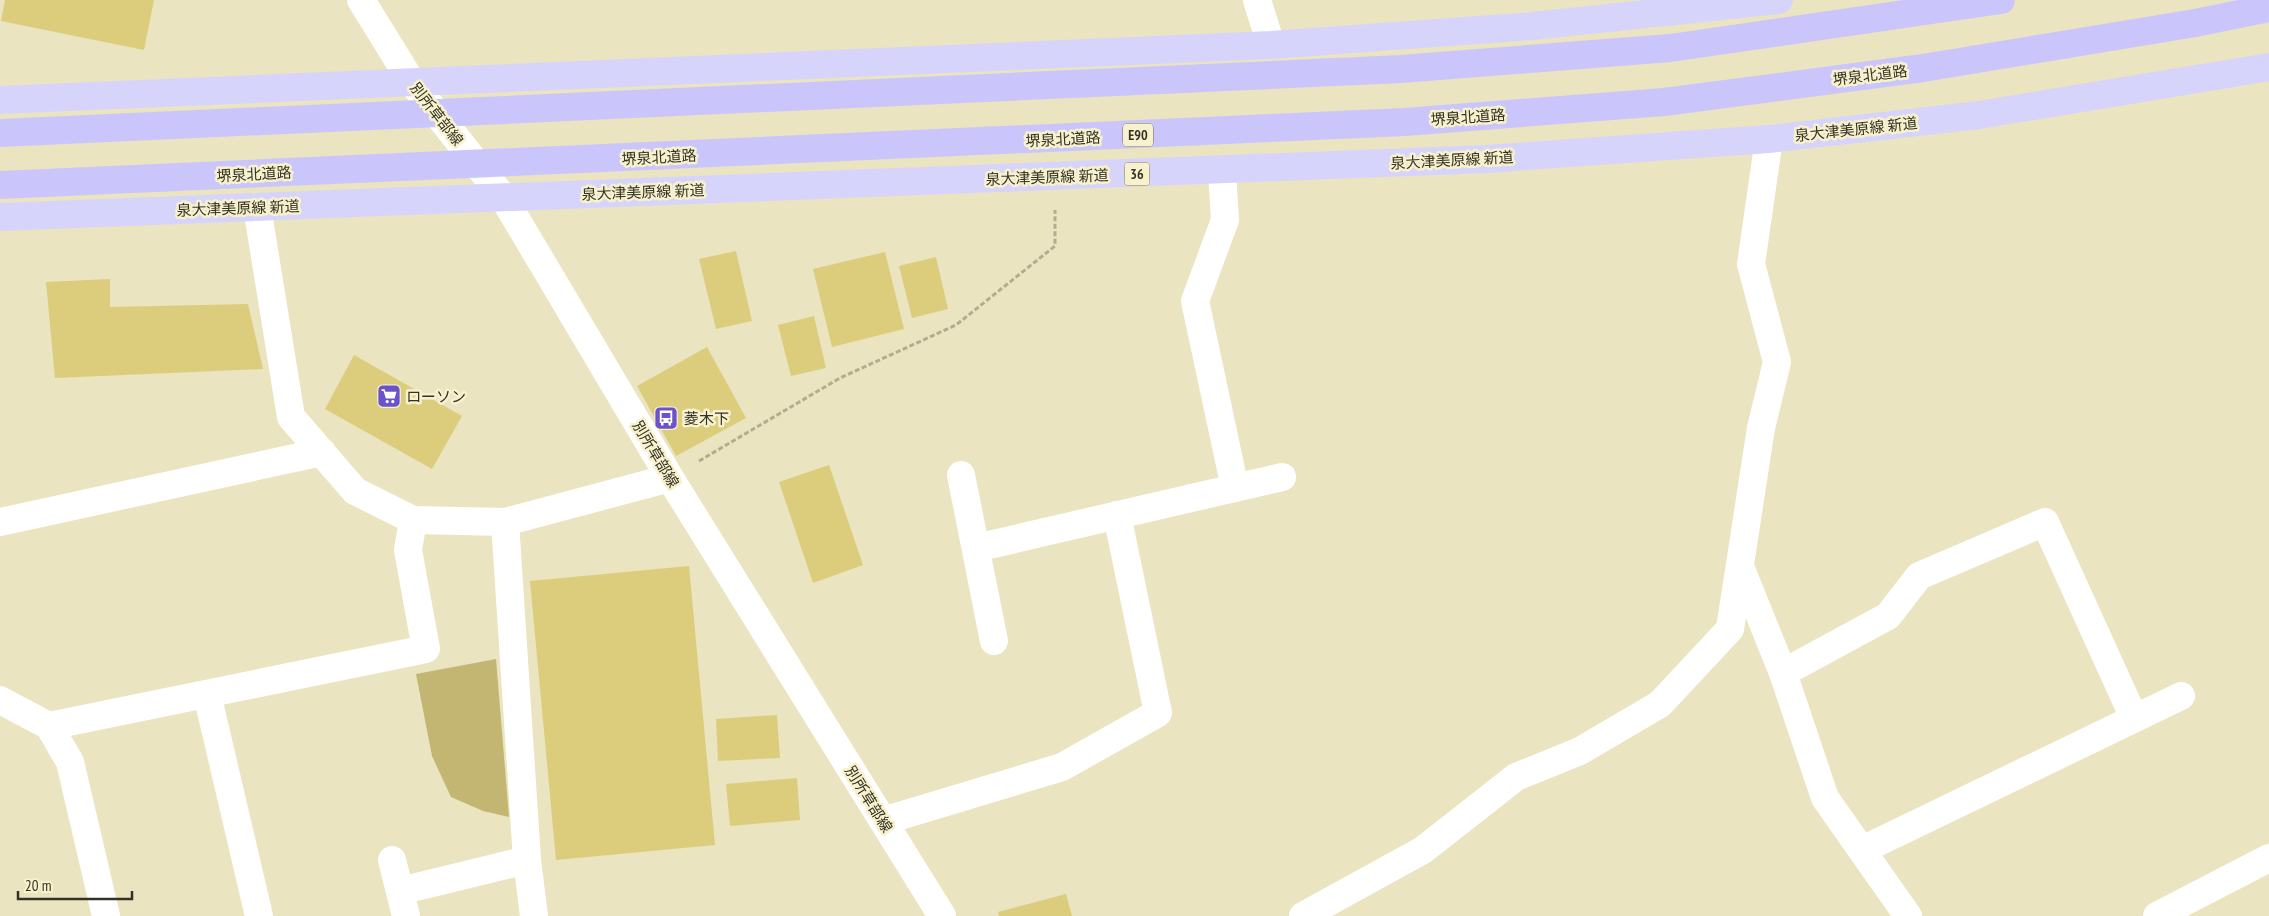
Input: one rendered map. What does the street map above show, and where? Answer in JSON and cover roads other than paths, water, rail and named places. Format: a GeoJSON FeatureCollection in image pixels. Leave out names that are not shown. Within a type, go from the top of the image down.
{"type":"FeatureCollection","features":[{"type":"Feature","properties":{"kind":"highway"},"geometry":{"type":"LineString","coordinates":[[0,133],[1401,69],[1670,48],[2001,0]]}},
{"type":"Feature","properties":{"kind":"highway","name":"堺泉北道路"},"geometry":{"type":"LineString","coordinates":[[0,185],[1306,127],[1404,122],[1664,102],[1923,68],[2195,23],[2269,8]]}},
{"type":"Feature","properties":{"kind":"main road"},"geometry":{"type":"LineString","coordinates":[[0,100],[1271,45],[1532,26],[1780,0]]}},
{"type":"Feature","properties":{"kind":"main road","name":"泉大津美原線 新道"},"geometry":{"type":"LineString","coordinates":[[0,217],[1222,171],[1486,159],[1769,138],[1980,115],[2269,67]]}},
{"type":"Feature","properties":{"kind":"street","name":"別所草部線"},"geometry":{"type":"LineString","coordinates":[[361,0],[411,81],[503,197],[670,478],[942,916]]}},
{"type":"Feature","properties":{"kind":"street"},"geometry":{"type":"LineString","coordinates":[[1257,0],[1271,45]]}},
{"type":"Feature","properties":{"kind":"street"},"geometry":{"type":"LineString","coordinates":[[1303,916],[1423,850],[1516,777],[1580,751],[1660,704],[1730,629],[1761,428],[1777,362],[1751,264],[1769,138]]}},
{"type":"Feature","properties":{"kind":"street"},"geometry":{"type":"LineString","coordinates":[[1222,171],[1226,220],[1194,301],[1235,488]]}},
{"type":"Feature","properties":{"kind":"street"},"geometry":{"type":"LineString","coordinates":[[257,207],[291,417],[355,490],[413,520],[505,522],[670,478]]}},
{"type":"Feature","properties":{"kind":"street"},"geometry":{"type":"LineString","coordinates":[[0,522],[322,452]]}},
{"type":"Feature","properties":{"kind":"street"},"geometry":{"type":"LineString","coordinates":[[961,475],[994,641]]}},
{"type":"Feature","properties":{"kind":"street"},"geometry":{"type":"LineString","coordinates":[[976,548],[1282,477]]}},
{"type":"Feature","properties":{"kind":"street"},"geometry":{"type":"LineString","coordinates":[[883,821],[1062,767],[1158,713],[1117,515]]}},
{"type":"Feature","properties":{"kind":"street"},"geometry":{"type":"LineString","coordinates":[[49,726],[426,649],[408,550],[413,520]]}},
{"type":"Feature","properties":{"kind":"street"},"geometry":{"type":"LineString","coordinates":[[505,522],[527,860],[534,916]]}},
{"type":"Feature","properties":{"kind":"street"},"geometry":{"type":"LineString","coordinates":[[1783,673],[1888,616],[1919,576],[2045,522],[2134,718]]}},
{"type":"Feature","properties":{"kind":"street"},"geometry":{"type":"LineString","coordinates":[[1740,568],[1783,673],[1825,798],[1908,916]]}},
{"type":"Feature","properties":{"kind":"street"},"geometry":{"type":"LineString","coordinates":[[207,694],[260,916]]}},
{"type":"Feature","properties":{"kind":"street"},"geometry":{"type":"LineString","coordinates":[[1862,850],[2180,696]]}},
{"type":"Feature","properties":{"kind":"street"},"geometry":{"type":"LineString","coordinates":[[0,700],[49,726],[70,762],[98,914]]}},
{"type":"Feature","properties":{"kind":"street"},"geometry":{"type":"LineString","coordinates":[[2157,916],[2269,858]]}},
{"type":"Feature","properties":{"kind":"street"},"geometry":{"type":"LineString","coordinates":[[392,860],[403,904],[527,860]]}},
{"type":"Feature","properties":{"kind":"place","name":"ローソン"},"geometry":{"type":"Point","coordinates":[389,396]}},
{"type":"Feature","properties":{"kind":"place","name":"菱木下"},"geometry":{"type":"Point","coordinates":[666,418]}}]}
